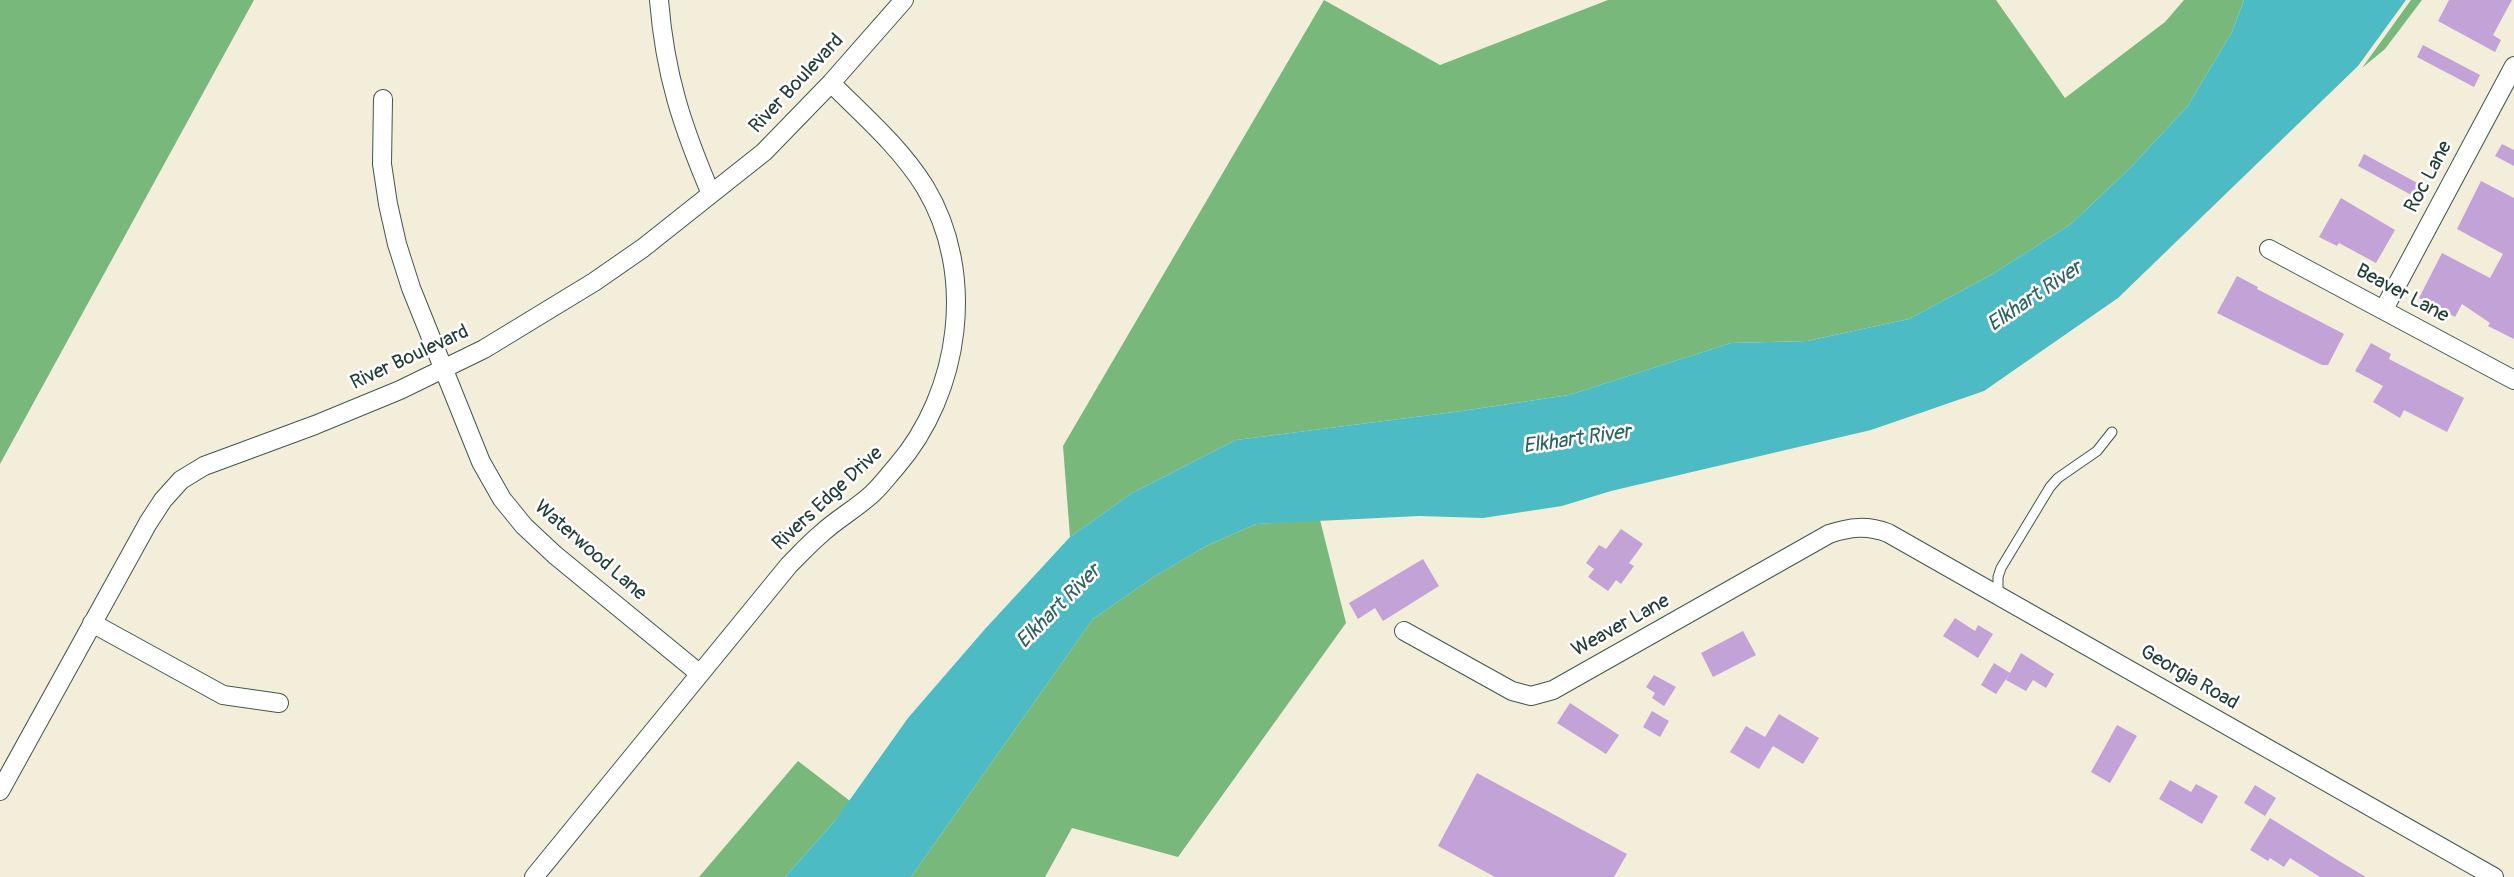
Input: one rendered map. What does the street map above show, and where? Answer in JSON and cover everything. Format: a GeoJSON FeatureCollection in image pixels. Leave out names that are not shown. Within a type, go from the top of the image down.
{"type":"FeatureCollection","features":[{"type":"Feature","properties":{"kind":"street"},"geometry":{"type":"LineString","coordinates":[[659,0],[669,77],[682,123],[711,194]]}},
{"type":"Feature","properties":{"kind":"street","name":"River Boulevard"},"geometry":{"type":"LineString","coordinates":[[0,791],[148,523],[163,500],[181,480],[228,456],[315,425],[444,369],[528,324],[594,282],[764,152],[831,83],[904,0]]}},
{"type":"Feature","properties":{"kind":"street","name":"Roc Lane"},"geometry":{"type":"LineString","coordinates":[[2384,309],[2514,66]]}},
{"type":"Feature","properties":{"kind":"street","name":"Rivers Edge Drive"},"geometry":{"type":"LineString","coordinates":[[534,877],[789,565],[820,534],[871,495],[898,465],[922,431],[939,396],[950,361],[955,324],[955,286],[951,254],[943,223],[926,188],[904,156],[831,83]]}},
{"type":"Feature","properties":{"kind":"street","name":"Waterwood Lane"},"geometry":{"type":"LineString","coordinates":[[383,99],[382,164],[397,244],[411,288],[481,462],[502,499],[524,526],[555,555],[700,674]]}},
{"type":"Feature","properties":{"kind":"street","name":"Beaver Lane"},"geometry":{"type":"LineString","coordinates":[[2269,249],[2514,380]]}},
{"type":"Feature","properties":{"kind":"street","name":"Georgia Road"},"geometry":{"type":"LineString","coordinates":[[1858,527],[1873,528],[1888,533],[2494,877]]}},
{"type":"Feature","properties":{"kind":"street","name":"Weaver Lane"},"geometry":{"type":"LineString","coordinates":[[1404,631],[1512,691],[1531,696],[1553,690],[1829,534],[1858,527]]}},
{"type":"Feature","properties":{"kind":"street"},"geometry":{"type":"LineString","coordinates":[[92,623],[223,695],[279,703]]}},
{"type":"Feature","properties":{"kind":"lane"},"geometry":{"type":"LineString","coordinates":[[1998,596],[1998,577],[2001,568],[2050,487],[2058,478],[2097,451],[2112,432]]}},
{"type":"Feature","properties":{"kind":"green space"},"geometry":{"type":"Polygon","coordinates":[[[0,0],[254,0],[0,464],[0,0]]]}},
{"type":"Feature","properties":{"kind":"green space"},"geometry":{"type":"Polygon","coordinates":[[[1324,0],[1440,65],[1608,0],[1996,0],[2065,98],[2165,22],[2184,0],[2244,0],[2232,32],[2187,107],[2129,169],[2071,224],[1991,275],[1909,319],[1807,341],[1731,343],[1569,395],[1236,440],[1132,493],[1070,537],[1063,446],[1324,0]]]}},
{"type":"Feature","properties":{"kind":"green space"},"geometry":{"type":"Polygon","coordinates":[[[2411,0],[2422,0],[2385,49],[2362,68],[2411,0]]]}},
{"type":"Feature","properties":{"kind":"green space"},"geometry":{"type":"Polygon","coordinates":[[[1320,520],[1346,623],[1178,857],[1072,828],[1045,877],[911,877],[1093,619],[1152,578],[1206,546],[1256,524],[1320,520]]]}},
{"type":"Feature","properties":{"kind":"green space"},"geometry":{"type":"Polygon","coordinates":[[[798,761],[850,801],[834,822],[785,877],[699,877],[798,761]]]}},
{"type":"Feature","properties":{"kind":"water","name":"Elkhart River"},"geometry":{"type":"Polygon","coordinates":[[[2244,0],[2406,0],[2358,66],[2118,298],[1984,391],[1871,430],[1611,491],[1562,506],[1483,518],[1419,516],[1256,524],[1206,546],[1152,578],[1093,619],[911,877],[785,877],[834,822],[908,718],[985,629],[1070,537],[1132,493],[1236,440],[1569,395],[1731,343],[1807,341],[1909,319],[1991,275],[2071,224],[2129,169],[2187,107],[2232,32],[2244,0]]]}},
{"type":"Feature","properties":{"kind":"building"},"geometry":{"type":"Polygon","coordinates":[[[2449,0],[2512,0],[2493,35],[2501,40],[2495,52],[2438,21],[2449,0]]]}},
{"type":"Feature","properties":{"kind":"building"},"geometry":{"type":"Polygon","coordinates":[[[2423,45],[2480,75],[2474,87],[2417,57],[2423,45]]]}},
{"type":"Feature","properties":{"kind":"building"},"geometry":{"type":"Polygon","coordinates":[[[2502,144],[2514,150],[2514,166],[2495,156],[2502,144]]]}},
{"type":"Feature","properties":{"kind":"building"},"geometry":{"type":"Polygon","coordinates":[[[2364,154],[2421,185],[2415,197],[2358,166],[2364,154]]]}},
{"type":"Feature","properties":{"kind":"building"},"geometry":{"type":"Polygon","coordinates":[[[2481,181],[2514,198],[2514,339],[2488,326],[2490,323],[2462,304],[2455,317],[2419,298],[2442,253],[2490,278],[2503,254],[2457,229],[2481,181]]]}},
{"type":"Feature","properties":{"kind":"building"},"geometry":{"type":"Polygon","coordinates":[[[2341,198],[2395,230],[2376,263],[2339,243],[2337,246],[2319,237],[2341,198]]]}},
{"type":"Feature","properties":{"kind":"building"},"geometry":{"type":"Polygon","coordinates":[[[2237,276],[2258,287],[2257,289],[2344,334],[2328,365],[2322,365],[2217,313],[2237,276]]]}},
{"type":"Feature","properties":{"kind":"building"},"geometry":{"type":"Polygon","coordinates":[[[2371,343],[2391,354],[2389,359],[2464,398],[2447,432],[2404,410],[2400,418],[2373,402],[2383,386],[2355,371],[2371,343]]]}},
{"type":"Feature","properties":{"kind":"building"},"geometry":{"type":"Polygon","coordinates":[[[1621,529],[1643,544],[1629,563],[1634,566],[1621,584],[1616,580],[1608,591],[1588,577],[1594,569],[1586,563],[1599,545],[1606,549],[1621,529]]]}},
{"type":"Feature","properties":{"kind":"building"},"geometry":{"type":"Polygon","coordinates":[[[1423,559],[1439,586],[1383,621],[1375,608],[1358,619],[1349,603],[1423,559]]]}},
{"type":"Feature","properties":{"kind":"building"},"geometry":{"type":"Polygon","coordinates":[[[1955,618],[1975,631],[1978,625],[1993,634],[1978,658],[1943,636],[1955,618]]]}},
{"type":"Feature","properties":{"kind":"building"},"geometry":{"type":"Polygon","coordinates":[[[1743,631],[1756,655],[1713,677],[1701,653],[1743,631]]]}},
{"type":"Feature","properties":{"kind":"building"},"geometry":{"type":"Polygon","coordinates":[[[2021,653],[2054,674],[2046,688],[2033,680],[2026,691],[2006,680],[2021,653]]]}},
{"type":"Feature","properties":{"kind":"building"},"geometry":{"type":"Polygon","coordinates":[[[1994,663],[2010,673],[1996,694],[1981,685],[1994,663]]]}},
{"type":"Feature","properties":{"kind":"building"},"geometry":{"type":"Polygon","coordinates":[[[1654,675],[1676,687],[1664,706],[1652,698],[1655,693],[1646,687],[1654,675]]]}},
{"type":"Feature","properties":{"kind":"building"},"geometry":{"type":"Polygon","coordinates":[[[1570,703],[1619,735],[1606,754],[1557,723],[1570,703]]]}},
{"type":"Feature","properties":{"kind":"building"},"geometry":{"type":"Polygon","coordinates":[[[1652,711],[1669,721],[1660,737],[1643,727],[1652,711]]]}},
{"type":"Feature","properties":{"kind":"building"},"geometry":{"type":"Polygon","coordinates":[[[1779,714],[1819,738],[1803,764],[1773,746],[1759,769],[1730,752],[1746,726],[1765,737],[1779,714]]]}},
{"type":"Feature","properties":{"kind":"building"},"geometry":{"type":"Polygon","coordinates":[[[2117,725],[2137,736],[2110,783],[2091,772],[2117,725]]]}},
{"type":"Feature","properties":{"kind":"building"},"geometry":{"type":"Polygon","coordinates":[[[1477,773],[1627,854],[1614,877],[1495,877],[1438,846],[1477,773]]]}},
{"type":"Feature","properties":{"kind":"building"},"geometry":{"type":"Polygon","coordinates":[[[2170,780],[2191,792],[2196,784],[2218,796],[2202,824],[2159,799],[2170,780]]]}},
{"type":"Feature","properties":{"kind":"building"},"geometry":{"type":"Polygon","coordinates":[[[2255,785],[2276,798],[2265,816],[2244,803],[2255,785]]]}},
{"type":"Feature","properties":{"kind":"building"},"geometry":{"type":"Polygon","coordinates":[[[2270,818],[2366,877],[2320,877],[2290,858],[2284,867],[2250,850],[2270,818]]]}}]}
